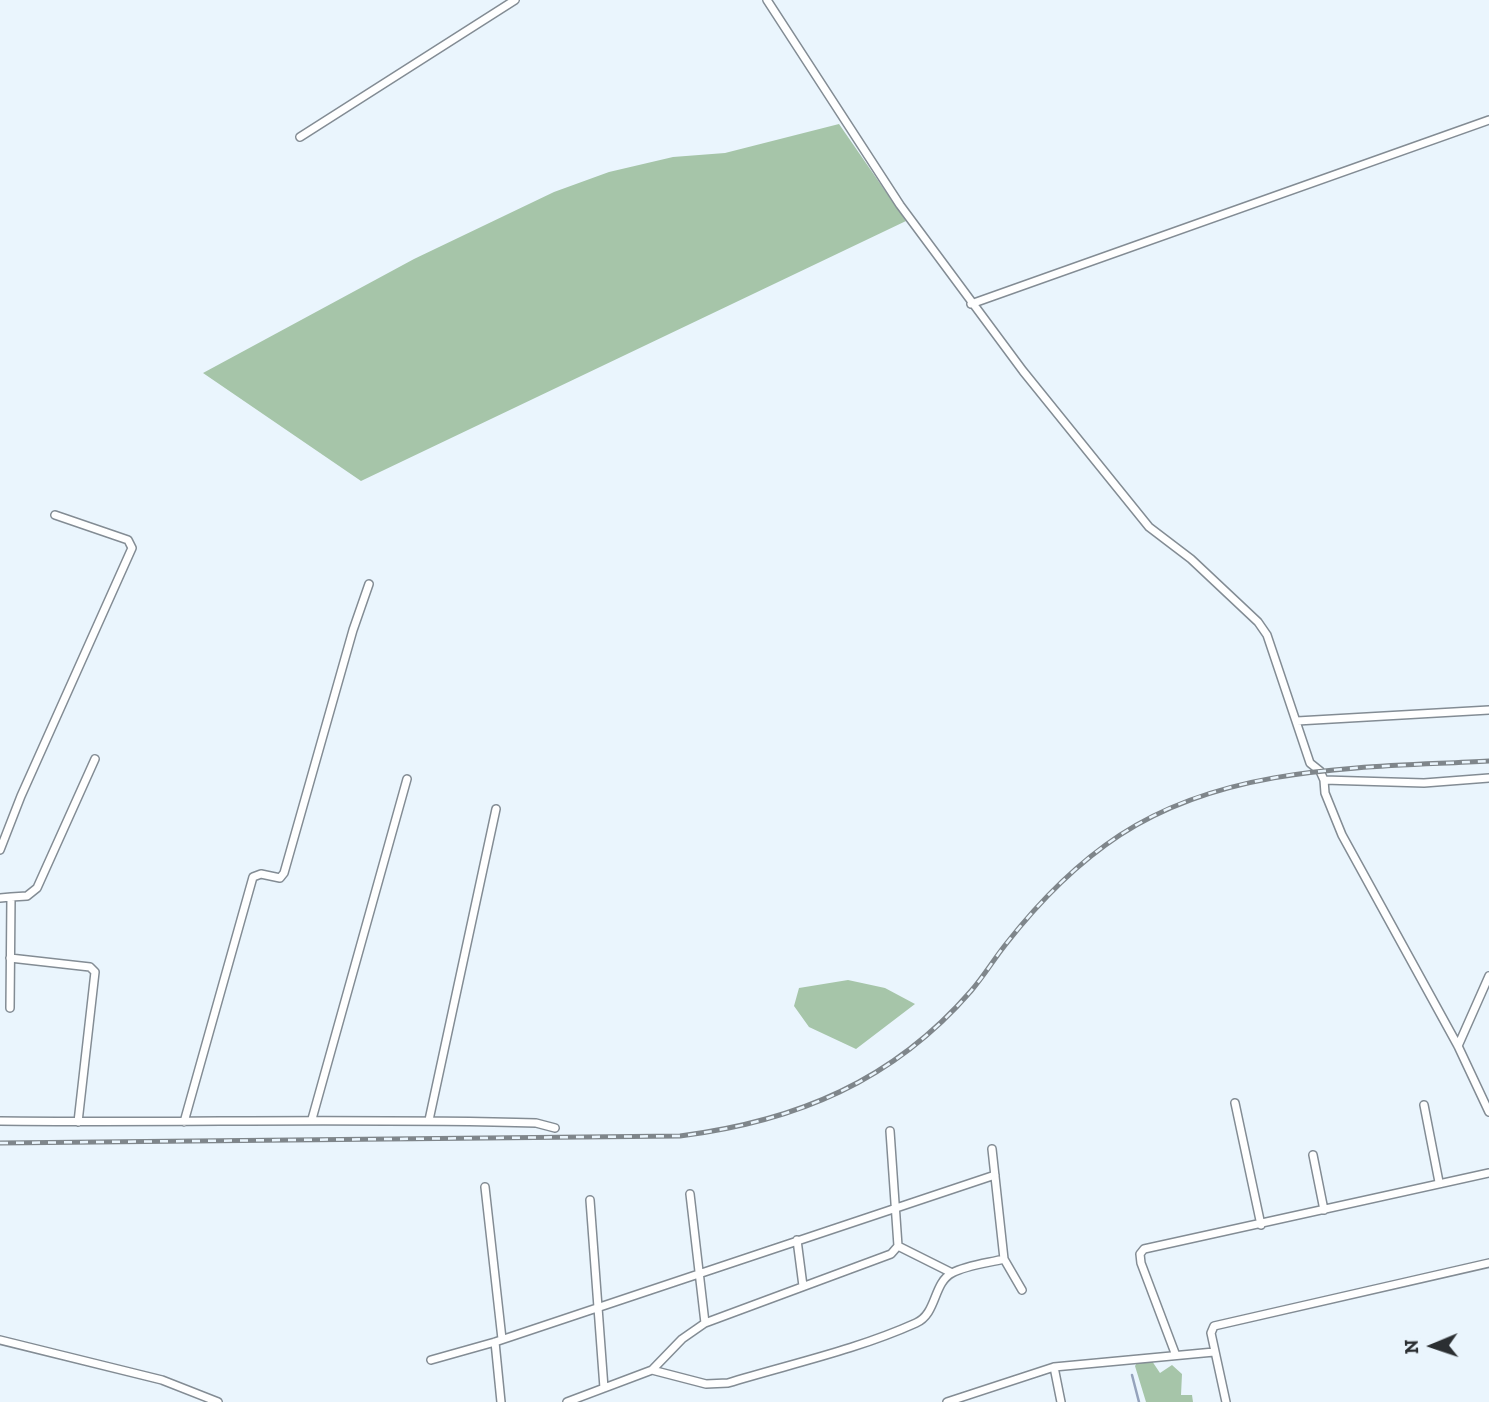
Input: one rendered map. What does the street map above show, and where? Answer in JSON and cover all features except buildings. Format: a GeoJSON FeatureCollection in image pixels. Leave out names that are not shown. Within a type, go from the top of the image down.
{"type":"FeatureCollection","features":[{"type":"Feature","properties":{"kind":"street"},"geometry":{"type":"LineString","coordinates":[[300,137],[515,0]]}},
{"type":"Feature","properties":{"kind":"street"},"geometry":{"type":"LineString","coordinates":[[767,0],[900,205],[971,304],[1149,527],[1191,559],[1258,622],[1266,635],[1310,762],[1320,771],[1324,780],[1325,793],[1342,835],[1458,1046],[1489,1112]]}},
{"type":"Feature","properties":{"kind":"street"},"geometry":{"type":"LineString","coordinates":[[971,304],[1489,120]]}},
{"type":"Feature","properties":{"kind":"street"},"geometry":{"type":"LineString","coordinates":[[0,850],[21,796],[132,548],[128,540],[55,515]]}},
{"type":"Feature","properties":{"kind":"street"},"geometry":{"type":"LineString","coordinates":[[184,1122],[253,877],[261,874],[280,878],[284,873],[353,630],[369,584]]}},
{"type":"Feature","properties":{"kind":"street"},"geometry":{"type":"LineString","coordinates":[[1297,721],[1489,710]]}},
{"type":"Feature","properties":{"kind":"street"},"geometry":{"type":"LineString","coordinates":[[0,898],[27,896],[37,888],[95,759]]}},
{"type":"Feature","properties":{"kind":"street"},"geometry":{"type":"LineString","coordinates":[[1324,780],[1424,783],[1489,778]]}},
{"type":"Feature","properties":{"kind":"street"},"geometry":{"type":"LineString","coordinates":[[312,1119],[407,779]]}},
{"type":"Feature","properties":{"kind":"street"},"geometry":{"type":"LineString","coordinates":[[429,1120],[496,809]]}},
{"type":"Feature","properties":{"kind":"street"},"geometry":{"type":"LineString","coordinates":[[10,1008],[11,897]]}},
{"type":"Feature","properties":{"kind":"street"},"geometry":{"type":"LineString","coordinates":[[10,958],[90,967],[95,972],[78,1122]]}},
{"type":"Feature","properties":{"kind":"street"},"geometry":{"type":"LineString","coordinates":[[1458,1046],[1489,976]]}},
{"type":"Feature","properties":{"kind":"street"},"geometry":{"type":"LineString","coordinates":[[1235,1103],[1261,1225]]}},
{"type":"Feature","properties":{"kind":"street"},"geometry":{"type":"LineString","coordinates":[[1424,1105],[1439,1182]]}},
{"type":"Feature","properties":{"kind":"street"},"geometry":{"type":"LineString","coordinates":[[0,1121],[429,1120],[536,1123],[555,1128]]}},
{"type":"Feature","properties":{"kind":"street"},"geometry":{"type":"LineString","coordinates":[[567,1402],[652,1370],[682,1339],[705,1323],[887,1256],[898,1246],[898,1206],[890,1131]]}},
{"type":"Feature","properties":{"kind":"street"},"geometry":{"type":"LineString","coordinates":[[992,1149],[1004,1259],[1022,1290]]}},
{"type":"Feature","properties":{"kind":"street"},"geometry":{"type":"LineString","coordinates":[[1313,1155],[1324,1210]]}},
{"type":"Feature","properties":{"kind":"street"},"geometry":{"type":"LineString","coordinates":[[1175,1353],[1140,1254],[1148,1247],[1261,1225],[1439,1182],[1489,1173]]}},
{"type":"Feature","properties":{"kind":"street"},"geometry":{"type":"LineString","coordinates":[[431,1360],[995,1175]]}},
{"type":"Feature","properties":{"kind":"street"},"geometry":{"type":"LineString","coordinates":[[485,1187],[501,1402]]}},
{"type":"Feature","properties":{"kind":"street"},"geometry":{"type":"LineString","coordinates":[[690,1194],[705,1323]]}},
{"type":"Feature","properties":{"kind":"street"},"geometry":{"type":"LineString","coordinates":[[590,1199],[604,1388]]}},
{"type":"Feature","properties":{"kind":"street"},"geometry":{"type":"LineString","coordinates":[[797,1240],[803,1286]]}},
{"type":"Feature","properties":{"kind":"street"},"geometry":{"type":"LineString","coordinates":[[898,1246],[952,1273]]}},
{"type":"Feature","properties":{"kind":"street"},"geometry":{"type":"LineString","coordinates":[[652,1370],[706,1384],[728,1383],[863,1342],[919,1322],[928,1314],[945,1280],[952,1273],[1004,1259]]}},
{"type":"Feature","properties":{"kind":"street"},"geometry":{"type":"LineString","coordinates":[[1226,1402],[1211,1333],[1214,1326],[1489,1263]]}},
{"type":"Feature","properties":{"kind":"street"},"geometry":{"type":"LineString","coordinates":[[0,1340],[162,1380],[218,1402]]}},
{"type":"Feature","properties":{"kind":"street"},"geometry":{"type":"LineString","coordinates":[[947,1402],[1054,1367],[1175,1353],[1214,1352]]}},
{"type":"Feature","properties":{"kind":"street"},"geometry":{"type":"LineString","coordinates":[[1054,1367],[1061,1402]]}},
{"type":"Feature","properties":{"kind":"green space"},"geometry":{"type":"Polygon","coordinates":[[[839,124],[906,221],[361,481],[203,373],[414,259],[554,192],[609,172],[673,157],[725,153],[839,124]]]}},
{"type":"Feature","properties":{"kind":"green space"},"geometry":{"type":"Polygon","coordinates":[[[848,980],[885,988],[915,1004],[856,1049],[809,1027],[794,1006],[799,988],[848,980]]]}},
{"type":"Feature","properties":{"kind":"green space"},"geometry":{"type":"Polygon","coordinates":[[[1150,1358],[1160,1373],[1172,1365],[1182,1374],[1181,1395],[1192,1395],[1193,1402],[1146,1402],[1135,1366],[1138,1361],[1150,1358]]]}},
{"type":"Feature","properties":{"kind":"waterway"},"geometry":{"type":"LineString","coordinates":[[1132,1375],[1139,1402]]}},
{"type":"Feature","properties":{"kind":"railway"},"geometry":{"type":"LineString","coordinates":[[0,1143],[680,1136],[764,1120],[840,1092],[909,1050],[971,991],[1018,929],[1058,885],[1104,846],[1162,812],[1206,794],[1298,774],[1489,761]]}}]}
